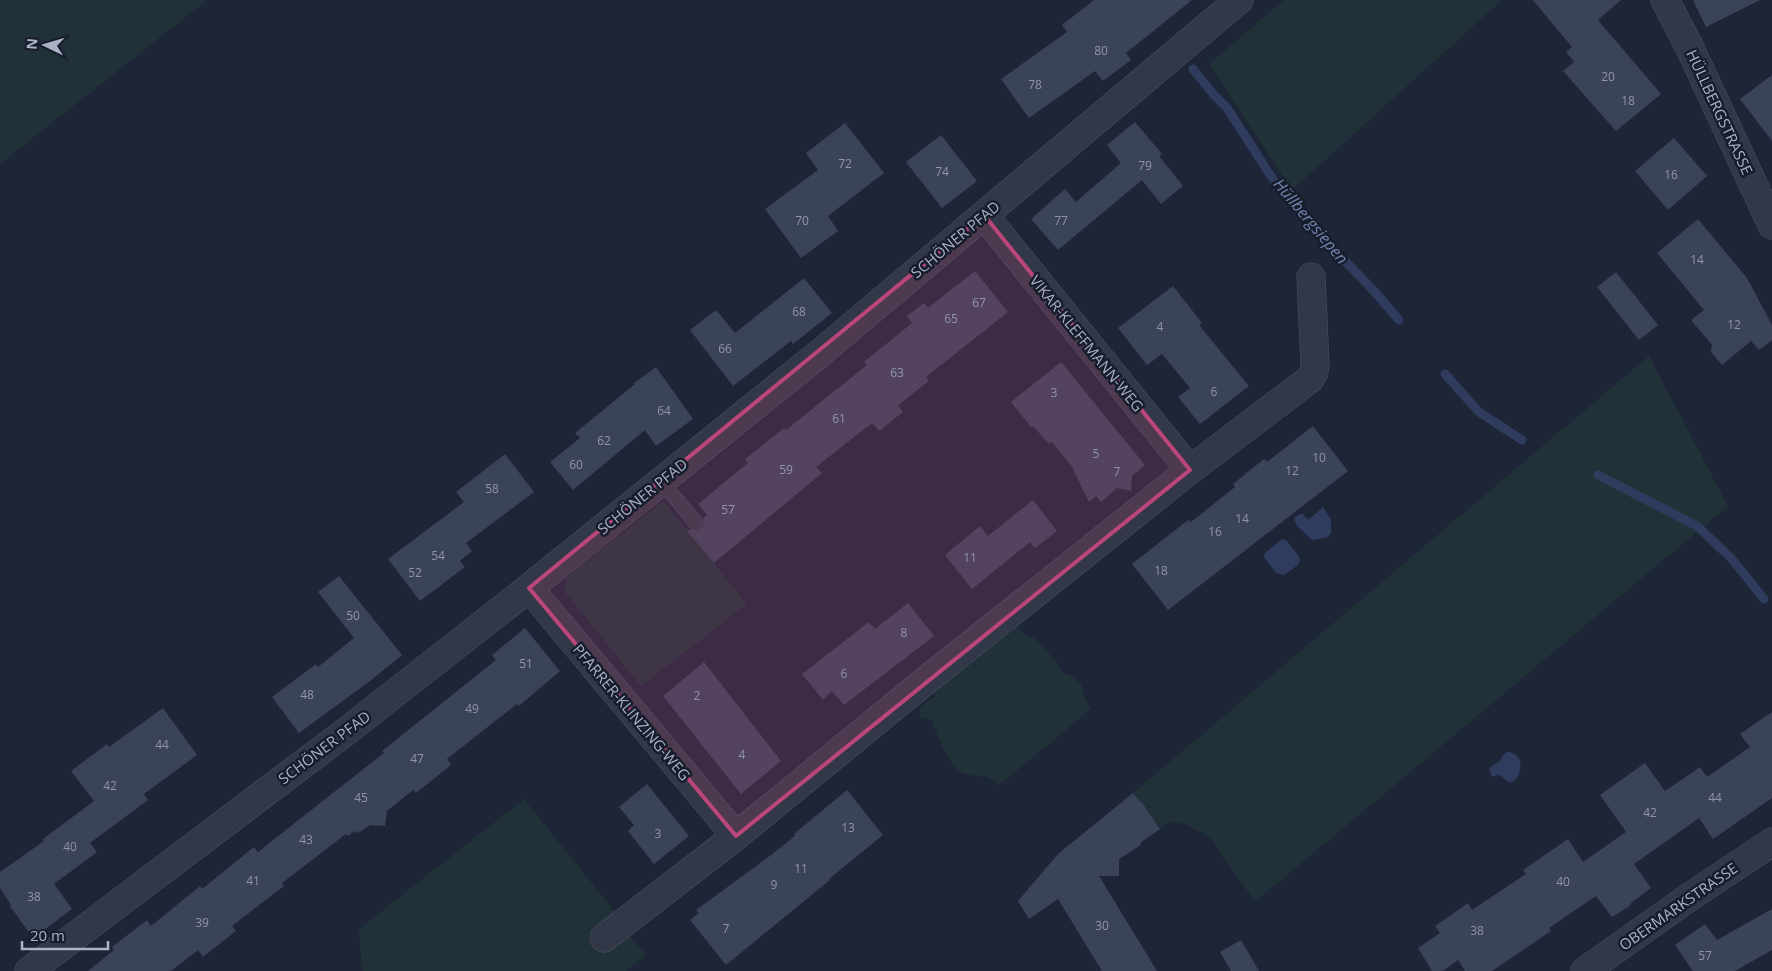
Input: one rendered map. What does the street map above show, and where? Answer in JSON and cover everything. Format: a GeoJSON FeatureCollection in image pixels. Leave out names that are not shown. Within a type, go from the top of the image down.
{"type":"FeatureCollection","features":[{"type":"Feature","properties":{"kind":"street","name":"SCHÖNER PFAD"},"geometry":{"type":"LineString","coordinates":[[29,971],[348,730],[529,588],[826,347],[1239,0]]}},
{"type":"Feature","properties":{"kind":"street","name":"HÜLLBERGSTRASSE"},"geometry":{"type":"LineString","coordinates":[[1665,0],[1689,46],[1772,225]]}},
{"type":"Feature","properties":{"kind":"street","name":"VIKAR-KLEFFMANN-WEG"},"geometry":{"type":"LineString","coordinates":[[984,215],[1190,470]]}},
{"type":"Feature","properties":{"kind":"street"},"geometry":{"type":"LineString","coordinates":[[604,938],[736,836],[1190,470],[1310,379],[1314,372],[1315,364],[1311,277]]}},
{"type":"Feature","properties":{"kind":"street","name":"PFARRER-KLINZING-WEG"},"geometry":{"type":"LineString","coordinates":[[529,588],[736,836]]}},
{"type":"Feature","properties":{"kind":"street","name":"OBERMARKSTRASSE"},"geometry":{"type":"LineString","coordinates":[[1586,971],[1688,898],[1772,842]]}},
{"type":"Feature","properties":{"kind":"lane"},"geometry":{"type":"LineString","coordinates":[[661,481],[696,523]]}},
{"type":"Feature","properties":{"kind":"highlighted area"},"geometry":{"type":"Polygon","coordinates":[[[984,215],[1190,470],[736,836],[529,588],[984,215]]]}},
{"type":"Feature","properties":{"kind":"shaded area"},"geometry":{"type":"Polygon","coordinates":[[[0,0],[207,0],[0,164],[0,0]]]}},
{"type":"Feature","properties":{"kind":"shaded area"},"geometry":{"type":"Polygon","coordinates":[[[1284,0],[1502,0],[1292,190],[1209,64],[1284,0]]]}},
{"type":"Feature","properties":{"kind":"shaded area"},"geometry":{"type":"Polygon","coordinates":[[[1649,356],[1728,506],[1255,902],[1211,839],[1192,828],[1175,822],[1160,829],[1141,801],[1133,793],[1649,356]]]}},
{"type":"Feature","properties":{"kind":"shaded area"},"geometry":{"type":"Polygon","coordinates":[[[663,501],[747,604],[641,686],[564,591],[567,577],[663,501]]]}},
{"type":"Feature","properties":{"kind":"shaded area"},"geometry":{"type":"Polygon","coordinates":[[[1013,621],[1027,637],[1035,638],[1055,660],[1061,671],[1075,678],[1082,686],[1084,697],[1091,709],[999,785],[989,778],[969,775],[958,770],[948,757],[932,719],[922,719],[919,714],[920,707],[935,696],[930,688],[1013,621]]]}},
{"type":"Feature","properties":{"kind":"shaded area"},"geometry":{"type":"Polygon","coordinates":[[[524,799],[619,917],[616,920],[646,955],[626,971],[362,971],[359,929],[524,799]]]}},
{"type":"Feature","properties":{"kind":"water"},"geometry":{"type":"Polygon","coordinates":[[[1323,507],[1331,520],[1331,533],[1328,537],[1312,540],[1298,527],[1294,520],[1295,517],[1302,513],[1308,520],[1323,507]]]}},
{"type":"Feature","properties":{"kind":"water"},"geometry":{"type":"Polygon","coordinates":[[[1282,539],[1287,541],[1298,555],[1300,561],[1298,565],[1284,575],[1276,573],[1264,557],[1265,553],[1282,539]]]}},
{"type":"Feature","properties":{"kind":"water"},"geometry":{"type":"Polygon","coordinates":[[[1507,752],[1513,753],[1520,760],[1518,776],[1510,783],[1499,775],[1492,777],[1489,768],[1500,761],[1507,752]]]}},
{"type":"Feature","properties":{"kind":"building"},"geometry":{"type":"Polygon","coordinates":[[[1094,0],[1192,0],[1126,53],[1131,60],[1103,81],[1095,71],[1029,118],[1001,79],[1067,32],[1062,25],[1094,0]]]}},
{"type":"Feature","properties":{"kind":"building"},"geometry":{"type":"Polygon","coordinates":[[[1533,0],[1621,0],[1598,20],[1661,94],[1616,131],[1563,71],[1574,62],[1566,52],[1572,47],[1533,0]]]}},
{"type":"Feature","properties":{"kind":"building"},"geometry":{"type":"Polygon","coordinates":[[[1693,0],[1760,0],[1706,27],[1693,0]]]}},
{"type":"Feature","properties":{"kind":"building"},"geometry":{"type":"Polygon","coordinates":[[[1772,75],[1772,141],[1740,99],[1772,75]]]}},
{"type":"Feature","properties":{"kind":"building"},"geometry":{"type":"Polygon","coordinates":[[[1135,122],[1162,154],[1159,156],[1183,186],[1161,204],[1142,180],[1058,250],[1031,219],[1065,189],[1076,202],[1121,163],[1107,145],[1135,122]]]}},
{"type":"Feature","properties":{"kind":"building"},"geometry":{"type":"Polygon","coordinates":[[[845,123],[884,173],[828,216],[838,231],[801,258],[765,209],[818,170],[806,153],[845,123]]]}},
{"type":"Feature","properties":{"kind":"building"},"geometry":{"type":"Polygon","coordinates":[[[941,135],[977,181],[942,208],[906,162],[941,135]]]}},
{"type":"Feature","properties":{"kind":"building"},"geometry":{"type":"Polygon","coordinates":[[[1674,138],[1707,176],[1668,210],[1635,171],[1674,138]]]}},
{"type":"Feature","properties":{"kind":"building"},"geometry":{"type":"Polygon","coordinates":[[[1698,219],[1747,278],[1772,325],[1772,340],[1759,350],[1751,341],[1722,365],[1711,352],[1712,345],[1691,320],[1704,310],[1657,253],[1698,219]]]}},
{"type":"Feature","properties":{"kind":"building"},"geometry":{"type":"Polygon","coordinates":[[[975,271],[1008,312],[926,377],[929,381],[898,405],[903,412],[879,431],[872,423],[816,467],[822,473],[714,563],[687,531],[690,529],[698,531],[704,526],[703,518],[707,515],[698,504],[748,463],[745,459],[784,428],[786,430],[867,365],[864,362],[912,323],[907,316],[924,303],[928,308],[975,271]]]}},
{"type":"Feature","properties":{"kind":"building"},"geometry":{"type":"Polygon","coordinates":[[[1616,272],[1658,325],[1639,340],[1597,287],[1616,272]]]}},
{"type":"Feature","properties":{"kind":"building"},"geometry":{"type":"Polygon","coordinates":[[[804,278],[832,313],[793,344],[791,341],[733,386],[690,330],[716,310],[735,333],[804,278]]]}},
{"type":"Feature","properties":{"kind":"building"},"geometry":{"type":"Polygon","coordinates":[[[1173,286],[1202,323],[1199,325],[1249,386],[1200,424],[1178,397],[1190,388],[1162,354],[1147,365],[1118,328],[1173,286]]]}},
{"type":"Feature","properties":{"kind":"building"},"geometry":{"type":"Polygon","coordinates":[[[1061,362],[1145,465],[1132,476],[1131,491],[1117,488],[1101,502],[1096,496],[1089,502],[1071,465],[1052,442],[1049,444],[1033,426],[1031,427],[1011,402],[1061,362]]]}},
{"type":"Feature","properties":{"kind":"building"},"geometry":{"type":"Polygon","coordinates":[[[656,367],[693,419],[656,446],[645,430],[573,490],[550,462],[580,438],[575,433],[656,367]]]}},
{"type":"Feature","properties":{"kind":"building"},"geometry":{"type":"Polygon","coordinates":[[[1313,426],[1348,471],[1168,610],[1132,564],[1188,520],[1191,522],[1235,487],[1233,484],[1264,459],[1267,462],[1313,426]]]}},
{"type":"Feature","properties":{"kind":"building"},"geometry":{"type":"Polygon","coordinates":[[[505,454],[534,492],[466,543],[472,551],[460,561],[465,567],[420,601],[388,559],[464,502],[456,492],[505,454]]]}},
{"type":"Feature","properties":{"kind":"building"},"geometry":{"type":"Polygon","coordinates":[[[1033,500],[1057,531],[1035,548],[1030,542],[972,589],[945,555],[980,526],[988,536],[1033,500]]]}},
{"type":"Feature","properties":{"kind":"building"},"geometry":{"type":"Polygon","coordinates":[[[339,576],[402,655],[299,733],[272,697],[316,664],[318,667],[354,638],[318,592],[339,576]]]}},
{"type":"Feature","properties":{"kind":"building"},"geometry":{"type":"Polygon","coordinates":[[[908,603],[934,636],[844,705],[832,691],[823,700],[802,674],[869,622],[875,629],[908,603]]]}},
{"type":"Feature","properties":{"kind":"building"},"geometry":{"type":"Polygon","coordinates":[[[525,628],[560,671],[519,706],[517,704],[447,759],[451,765],[416,793],[413,790],[387,811],[385,826],[370,825],[358,833],[355,831],[348,836],[346,834],[282,883],[284,886],[232,926],[236,931],[203,957],[198,950],[171,971],[88,971],[114,950],[112,947],[147,920],[151,926],[200,886],[202,889],[254,847],[258,852],[384,753],[382,751],[496,660],[492,655],[525,628]]]}},
{"type":"Feature","properties":{"kind":"building"},"geometry":{"type":"Polygon","coordinates":[[[704,662],[781,761],[741,794],[663,696],[704,662]]]}},
{"type":"Feature","properties":{"kind":"building"},"geometry":{"type":"Polygon","coordinates":[[[163,708],[197,755],[144,794],[148,800],[90,843],[97,852],[54,884],[72,909],[33,938],[10,906],[0,888],[0,872],[44,841],[43,839],[94,801],[71,771],[107,744],[109,747],[163,708]]]}},
{"type":"Feature","properties":{"kind":"building"},"geometry":{"type":"Polygon","coordinates":[[[1772,712],[1772,798],[1713,839],[1699,818],[1634,864],[1651,888],[1631,903],[1630,906],[1612,917],[1596,896],[1549,928],[1551,931],[1492,971],[1465,971],[1458,960],[1443,971],[1432,971],[1418,948],[1440,933],[1435,926],[1468,903],[1472,910],[1526,874],[1523,870],[1568,839],[1583,862],[1626,832],[1600,795],[1645,763],[1665,791],[1700,767],[1707,777],[1750,747],[1740,734],[1772,712]]]}},
{"type":"Feature","properties":{"kind":"building"},"geometry":{"type":"Polygon","coordinates":[[[647,784],[689,836],[654,864],[628,831],[634,825],[619,807],[647,784]]]}},
{"type":"Feature","properties":{"kind":"building"},"geometry":{"type":"Polygon","coordinates":[[[847,790],[883,835],[726,965],[690,920],[699,913],[696,910],[795,836],[794,834],[847,790]]]}},
{"type":"Feature","properties":{"kind":"building"},"geometry":{"type":"Polygon","coordinates":[[[1133,793],[1141,801],[1160,829],[1140,843],[1141,845],[1119,859],[1119,876],[1099,876],[1157,971],[1102,971],[1058,899],[1029,919],[1018,901],[1058,854],[1133,793]]]}},
{"type":"Feature","properties":{"kind":"building"},"geometry":{"type":"Polygon","coordinates":[[[1772,909],[1772,950],[1735,971],[1693,971],[1675,945],[1705,924],[1717,940],[1772,909]]]}},
{"type":"Feature","properties":{"kind":"building"},"geometry":{"type":"Polygon","coordinates":[[[1241,940],[1259,971],[1231,971],[1220,952],[1241,940]]]}},
{"type":"Feature","properties":{"kind":"waterway","name":"Hüllbergsiepen"},"geometry":{"type":"LineString","coordinates":[[1193,69],[1227,108],[1287,198],[1399,320]]}},
{"type":"Feature","properties":{"kind":"waterway","name":"Hüllbergsiepen"},"geometry":{"type":"LineString","coordinates":[[1445,374],[1479,412],[1522,440]]}},
{"type":"Feature","properties":{"kind":"waterway","name":"Hüllbergsiepen"},"geometry":{"type":"LineString","coordinates":[[1598,475],[1697,526],[1731,558],[1764,599]]}}]}
